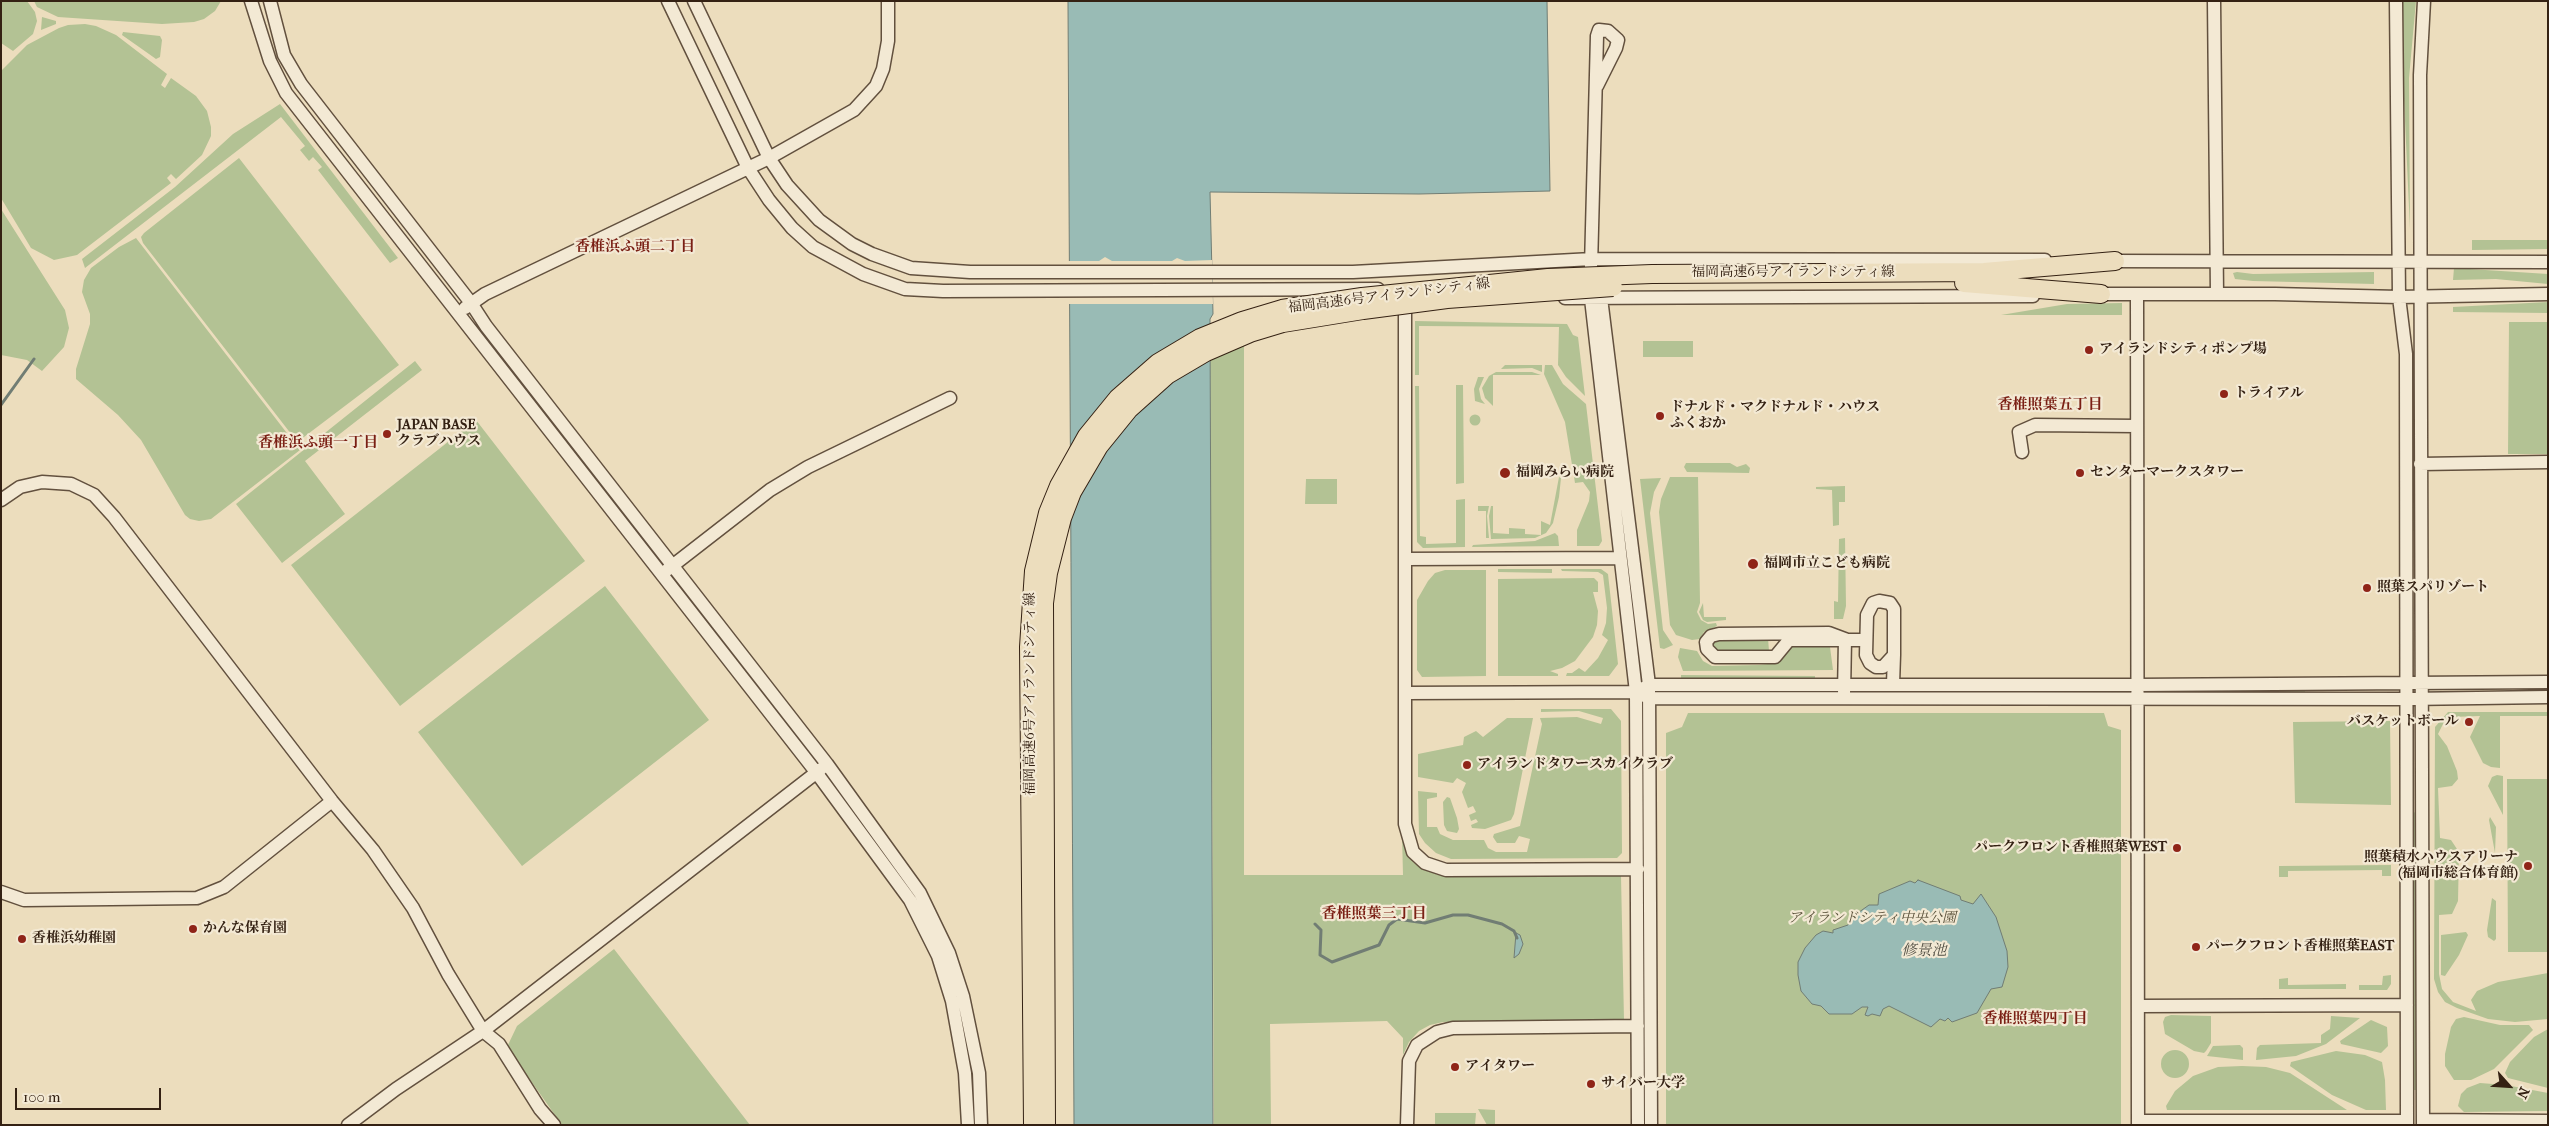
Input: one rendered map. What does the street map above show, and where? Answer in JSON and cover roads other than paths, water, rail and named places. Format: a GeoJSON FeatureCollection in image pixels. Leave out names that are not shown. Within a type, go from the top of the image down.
{"type":"FeatureCollection","features":[{"type":"Feature","properties":{"kind":"highway"},"geometry":{"type":"LineString","coordinates":[[1985,278],[2115,261]]}},
{"type":"Feature","properties":{"kind":"highway","name":"福岡高速6号アイランドシティ線"},"geometry":{"type":"LineString","coordinates":[[1033,1125],[1029,647],[1033,578],[1040,540],[1059,486],[1087,436],[1113,403],[1158,363],[1221,329],[1282,310],[1362,297],[1548,278],[1652,274],[1826,278],[1985,278]]}},
{"type":"Feature","properties":{"kind":"highway","name":"福岡高速6号アイランドシティ線"},"geometry":{"type":"LineString","coordinates":[[1046,1125],[1044,603],[1054,543],[1072,492],[1099,446],[1129,408],[1167,375],[1206,352],[1250,333],[1323,316],[1447,300],[1558,291],[1826,278]]}},
{"type":"Feature","properties":{"kind":"highway"},"geometry":{"type":"LineString","coordinates":[[1985,278],[2101,294]]}},
{"type":"Feature","properties":{"kind":"street"},"geometry":{"type":"LineString","coordinates":[[668,1],[748,168],[769,200],[792,228],[814,248],[841,264],[905,289],[1405,290],[1589,298],[1983,297],[2101,294],[2399,297],[2548,294]]}},
{"type":"Feature","properties":{"kind":"street"},"geometry":{"type":"LineString","coordinates":[[694,1],[769,158],[787,185],[819,220],[852,244],[872,254],[911,268],[970,272],[1322,272],[1592,259],[2548,262]]}},
{"type":"Feature","properties":{"kind":"street"},"geometry":{"type":"LineString","coordinates":[[458,314],[485,294],[769,158],[854,110],[868,96],[878,82],[884,63],[888,41],[888,1]]}},
{"type":"Feature","properties":{"kind":"street"},"geometry":{"type":"LineString","coordinates":[[2214,1],[2217,294]]}},
{"type":"Feature","properties":{"kind":"street"},"geometry":{"type":"LineString","coordinates":[[2396,1],[2399,297],[2406,354],[2423,1122],[2548,1121]]}},
{"type":"Feature","properties":{"kind":"street"},"geometry":{"type":"LineString","coordinates":[[2414,684],[2420,464],[2422,261],[2420,75],[2424,1]]}},
{"type":"Feature","properties":{"kind":"street"},"geometry":{"type":"LineString","coordinates":[[968,1125],[965,1073],[952,1001],[928,935],[910,900],[816,772],[286,93],[270,61],[253,6],[273,2],[284,55],[302,84],[471,303],[486,326],[826,764],[920,893],[949,953],[974,1039],[979,1073],[981,1125]]}},
{"type":"Feature","properties":{"kind":"street"},"geometry":{"type":"LineString","coordinates":[[1597,86],[1616,48],[1618,40],[1608,31],[1599,30],[1597,36],[1592,259],[1589,298],[1636,692],[1638,1125]]}},
{"type":"Feature","properties":{"kind":"street"},"geometry":{"type":"LineString","coordinates":[[1592,259],[1603,298],[1649,691],[1651,1125]]}},
{"type":"Feature","properties":{"kind":"street"},"geometry":{"type":"LineString","coordinates":[[1405,290],[1405,824],[1413,852],[1420,860],[1446,870],[1638,869]]}},
{"type":"Feature","properties":{"kind":"street"},"geometry":{"type":"LineString","coordinates":[[2137,294],[2138,1123],[2407,1123],[2407,1006],[2414,699]]}},
{"type":"Feature","properties":{"kind":"street"},"geometry":{"type":"LineString","coordinates":[[660,574],[770,490],[808,467],[950,398]]}},
{"type":"Feature","properties":{"kind":"street"},"geometry":{"type":"LineString","coordinates":[[2035,425],[2136,426]]}},
{"type":"Feature","properties":{"kind":"street"},"geometry":{"type":"LineString","coordinates":[[2420,464],[2548,462]]}},
{"type":"Feature","properties":{"kind":"street"},"geometry":{"type":"LineString","coordinates":[[1,500],[20,487],[42,482],[71,484],[94,496],[114,517],[332,801],[372,850],[413,908],[448,974],[483,1031],[499,1044],[540,1109],[554,1125]]}},
{"type":"Feature","properties":{"kind":"street"},"geometry":{"type":"LineString","coordinates":[[1405,559],[1620,558]]}},
{"type":"Feature","properties":{"kind":"street"},"geometry":{"type":"LineString","coordinates":[[1893,684],[1894,655],[1894,609],[1890,603],[1879,601],[1872,603],[1868,608],[1866,655],[1870,663],[1876,667],[1889,662],[1894,655]]}},
{"type":"Feature","properties":{"kind":"street"},"geometry":{"type":"LineString","coordinates":[[1762,632],[1770,637],[1772,643],[1771,657]]}},
{"type":"Feature","properties":{"kind":"street"},"geometry":{"type":"LineString","coordinates":[[1845,639],[1829,633],[1762,632],[1711,636],[1706,642],[1707,649],[1714,657],[1775,657],[1789,640],[1866,640]]}},
{"type":"Feature","properties":{"kind":"street"},"geometry":{"type":"LineString","coordinates":[[1844,692],[1845,639]]}},
{"type":"Feature","properties":{"kind":"street"},"geometry":{"type":"LineString","coordinates":[[1844,692],[1893,684],[2137,685],[2548,682]]}},
{"type":"Feature","properties":{"kind":"street"},"geometry":{"type":"LineString","coordinates":[[1406,693],[1649,691],[1844,692],[2137,698],[2414,699],[2548,697]]}},
{"type":"Feature","properties":{"kind":"street"},"geometry":{"type":"LineString","coordinates":[[348,1125],[396,1089],[483,1031],[826,764]]}},
{"type":"Feature","properties":{"kind":"street"},"geometry":{"type":"LineString","coordinates":[[1,892],[24,900],[197,898],[224,888],[332,801]]}},
{"type":"Feature","properties":{"kind":"street"},"geometry":{"type":"LineString","coordinates":[[2138,1006],[2407,1006]]}},
{"type":"Feature","properties":{"kind":"street"},"geometry":{"type":"LineString","coordinates":[[1407,1125],[1409,1061],[1416,1045],[1437,1032],[1454,1028],[1638,1026]]}},
{"type":"Feature","properties":{"kind":"water"},"geometry":{"type":"Polygon","coordinates":[[[1068,1],[1547,1],[1550,191],[1419,194],[1210,192],[1213,314],[1210,319],[1213,1125],[1074,1125],[1068,1]]]}},
{"type":"Feature","properties":{"kind":"water","name":"修景池"},"geometry":{"type":"Polygon","coordinates":[[[1918,880],[1960,896],[1961,900],[1973,904],[1981,894],[1996,917],[2007,951],[2008,967],[2002,987],[1991,989],[1977,1013],[1952,1022],[1948,1018],[1945,1021],[1940,1019],[1931,1027],[1889,1006],[1883,1009],[1880,1016],[1872,1014],[1868,1016],[1865,1015],[1868,1007],[1862,1007],[1852,1014],[1829,1014],[1821,1006],[1812,1004],[1801,991],[1798,962],[1805,948],[1816,935],[1823,931],[1833,933],[1833,930],[1848,925],[1855,915],[1869,905],[1878,905],[1879,894],[1910,881],[1915,883],[1918,880]]]}},
{"type":"Feature","properties":{"kind":"water"},"geometry":{"type":"Polygon","coordinates":[[[1516,933],[1520,935],[1523,944],[1519,954],[1514,958],[1516,933]]]}},
{"type":"Feature","properties":{"kind":"waterway"},"geometry":{"type":"LineString","coordinates":[[1,405],[34,359]]}},
{"type":"Feature","properties":{"kind":"waterway"},"geometry":{"type":"LineString","coordinates":[[1315,924],[1321,930],[1320,955],[1332,962],[1379,945],[1389,925],[1397,919],[1425,923],[1453,915],[1468,915],[1502,924],[1514,931],[1517,938]]}},
{"type":"Feature","properties":{"kind":"place","name":"アイランドシティポンプ場"},"geometry":{"type":"Point","coordinates":[2089,350]}},
{"type":"Feature","properties":{"kind":"place","name":"トライアル"},"geometry":{"type":"Point","coordinates":[2224,394]}},
{"type":"Feature","properties":{"kind":"place","name":"ドナルド・マクドナルド・ハウス ふくおか"},"geometry":{"type":"Point","coordinates":[1660,416]}},
{"type":"Feature","properties":{"kind":"place","name":"JAPAN BASE クラブハウス"},"geometry":{"type":"Point","coordinates":[387,434]}},
{"type":"Feature","properties":{"kind":"place","name":"福岡みらい病院"},"geometry":{"type":"Point","coordinates":[1505,473]}},
{"type":"Feature","properties":{"kind":"place","name":"センターマークスタワー"},"geometry":{"type":"Point","coordinates":[2080,473]}},
{"type":"Feature","properties":{"kind":"place","name":"福岡市立こども病院"},"geometry":{"type":"Point","coordinates":[1753,564]}},
{"type":"Feature","properties":{"kind":"place","name":"照葉スパリゾート"},"geometry":{"type":"Point","coordinates":[2367,588]}},
{"type":"Feature","properties":{"kind":"place","name":"バスケットボール"},"geometry":{"type":"Point","coordinates":[2469,722]}},
{"type":"Feature","properties":{"kind":"place","name":"アイランドタワースカイクラブ"},"geometry":{"type":"Point","coordinates":[1467,765]}},
{"type":"Feature","properties":{"kind":"place","name":"パークフロント香椎照葉WEST"},"geometry":{"type":"Point","coordinates":[2177,848]}},
{"type":"Feature","properties":{"kind":"place","name":"照葉積水ハウスアリーナ (福岡市総合体育館)"},"geometry":{"type":"Point","coordinates":[2528,866]}},
{"type":"Feature","properties":{"kind":"place","name":"かんな保育園"},"geometry":{"type":"Point","coordinates":[193,929]}},
{"type":"Feature","properties":{"kind":"place","name":"香椎浜幼稚園"},"geometry":{"type":"Point","coordinates":[22,939]}},
{"type":"Feature","properties":{"kind":"place","name":"パークフロント香椎照葉EAST"},"geometry":{"type":"Point","coordinates":[2196,947]}},
{"type":"Feature","properties":{"kind":"place","name":"アイタワー"},"geometry":{"type":"Point","coordinates":[1455,1067]}},
{"type":"Feature","properties":{"kind":"place","name":"サイバー大学"},"geometry":{"type":"Point","coordinates":[1591,1084]}},
{"type":"Feature","properties":{"kind":"district","name":"香椎浜ふ頭二丁目"},"geometry":{"type":"Point","coordinates":[635,247]}},
{"type":"Feature","properties":{"kind":"district","name":"香椎照葉五丁目"},"geometry":{"type":"Point","coordinates":[2050,405]}},
{"type":"Feature","properties":{"kind":"district","name":"香椎浜ふ頭一丁目"},"geometry":{"type":"Point","coordinates":[318,443]}},
{"type":"Feature","properties":{"kind":"district","name":"香椎照葉三丁目"},"geometry":{"type":"Point","coordinates":[1374,914]}},
{"type":"Feature","properties":{"kind":"district","name":"香椎照葉四丁目"},"geometry":{"type":"Point","coordinates":[2035,1019]}},
{"type":"Feature","properties":{"kind":"park label","name":"アイランドシティ中央公園"},"geometry":{"type":"Point","coordinates":[1872,919]}}]}
